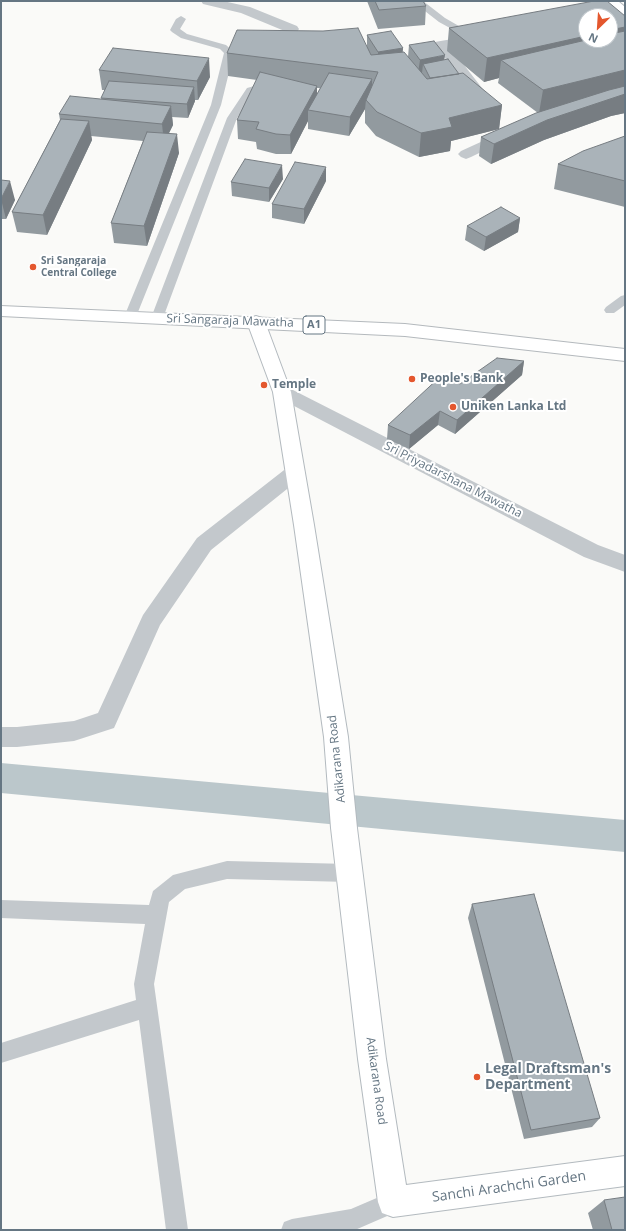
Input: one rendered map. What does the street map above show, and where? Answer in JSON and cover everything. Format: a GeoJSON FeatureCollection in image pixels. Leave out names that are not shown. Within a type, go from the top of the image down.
{"type":"FeatureCollection","features":[{"type":"Feature","properties":{"kind":"main road"},"geometry":{"type":"LineString","coordinates":[[611,1],[625,14]]}},
{"type":"Feature","properties":{"kind":"main road","name":"Sri Sangaraja Mawatha"},"geometry":{"type":"LineString","coordinates":[[1,311],[405,330],[625,355]]}},
{"type":"Feature","properties":{"kind":"main road","name":"Adikarana Road"},"geometry":{"type":"LineString","coordinates":[[256,322],[282,392],[295,472],[336,738],[349,873],[393,1202]]}},
{"type":"Feature","properties":{"kind":"main road","name":"Sanchi Arachchi Garden"},"geometry":{"type":"LineString","coordinates":[[393,1202],[625,1171]]}},
{"type":"Feature","properties":{"kind":"street"},"geometry":{"type":"LineString","coordinates":[[207,1],[245,10],[292,29]]}},
{"type":"Feature","properties":{"kind":"street"},"geometry":{"type":"LineString","coordinates":[[423,48],[492,37]]}},
{"type":"Feature","properties":{"kind":"street"},"geometry":{"type":"LineString","coordinates":[[442,46],[492,110]]}},
{"type":"Feature","properties":{"kind":"street"},"geometry":{"type":"LineString","coordinates":[[466,154],[519,129]]}},
{"type":"Feature","properties":{"kind":"street","name":"Sri Priyadarshana Mawatha"},"geometry":{"type":"LineString","coordinates":[[282,392],[591,551],[625,564]]}},
{"type":"Feature","properties":{"kind":"street"},"geometry":{"type":"LineString","coordinates":[[1,737],[17,738],[74,731],[106,721],[150,621],[204,544],[295,472]]}},
{"type":"Feature","properties":{"kind":"lane"},"geometry":{"type":"LineString","coordinates":[[417,1],[442,20],[476,39]]}},
{"type":"Feature","properties":{"kind":"lane"},"geometry":{"type":"LineString","coordinates":[[130,317],[216,106],[229,52],[223,47],[184,36],[174,30],[181,19]]}},
{"type":"Feature","properties":{"kind":"lane"},"geometry":{"type":"LineString","coordinates":[[157,318],[232,118],[251,90],[258,88],[286,91]]}},
{"type":"Feature","properties":{"kind":"lane"},"geometry":{"type":"LineString","coordinates":[[610,310],[625,299]]}},
{"type":"Feature","properties":{"kind":"lane"},"geometry":{"type":"LineString","coordinates":[[177,1230],[144,984],[160,897],[180,881],[227,870],[349,873]]}},
{"type":"Feature","properties":{"kind":"lane"},"geometry":{"type":"LineString","coordinates":[[1,909],[157,914]]}},
{"type":"Feature","properties":{"kind":"lane"},"geometry":{"type":"LineString","coordinates":[[1,1053],[147,1007]]}},
{"type":"Feature","properties":{"kind":"lane"},"geometry":{"type":"LineString","coordinates":[[292,1230],[353,1225],[393,1202]]}},
{"type":"Feature","properties":{"kind":"building"},"geometry":{"type":"Polygon","coordinates":[[[375,1],[423,1],[426,6],[379,10],[375,1]]]}},
{"type":"Feature","properties":{"kind":"building"},"geometry":{"type":"Polygon","coordinates":[[[594,1],[607,1],[615,8],[578,8],[578,38],[487,58],[449,28],[594,1]]]}},
{"type":"Feature","properties":{"kind":"building"},"geometry":{"type":"Polygon","coordinates":[[[618,10],[625,16],[625,27],[618,28],[618,10]]]}},
{"type":"Feature","properties":{"kind":"building"},"geometry":{"type":"Polygon","coordinates":[[[358,28],[371,55],[404,52],[427,79],[463,73],[502,105],[449,118],[452,127],[421,133],[377,112],[366,100],[378,72],[227,53],[237,30],[323,31],[358,28]]]}},
{"type":"Feature","properties":{"kind":"building"},"geometry":{"type":"Polygon","coordinates":[[[391,31],[403,48],[378,52],[367,35],[391,31]]]}},
{"type":"Feature","properties":{"kind":"building"},"geometry":{"type":"Polygon","coordinates":[[[625,31],[625,70],[543,90],[501,60],[578,42],[578,48],[618,48],[618,32],[625,31]]]}},
{"type":"Feature","properties":{"kind":"building"},"geometry":{"type":"Polygon","coordinates":[[[434,41],[445,55],[420,60],[409,45],[434,41]]]}},
{"type":"Feature","properties":{"kind":"building"},"geometry":{"type":"Polygon","coordinates":[[[113,48],[209,58],[197,81],[99,70],[113,48]]]}},
{"type":"Feature","properties":{"kind":"building"},"geometry":{"type":"Polygon","coordinates":[[[448,59],[459,74],[430,78],[423,64],[448,59]]]}},
{"type":"Feature","properties":{"kind":"building"},"geometry":{"type":"Polygon","coordinates":[[[260,72],[317,86],[290,135],[276,134],[256,129],[259,122],[237,120],[260,72]]]}},
{"type":"Feature","properties":{"kind":"building"},"geometry":{"type":"Polygon","coordinates":[[[329,73],[372,79],[350,117],[308,110],[329,73]]]}},
{"type":"Feature","properties":{"kind":"building"},"geometry":{"type":"Polygon","coordinates":[[[109,81],[194,87],[187,104],[101,98],[109,81]]]}},
{"type":"Feature","properties":{"kind":"building"},"geometry":{"type":"Polygon","coordinates":[[[625,86],[625,94],[547,120],[494,144],[481,137],[536,113],[625,86]]]}},
{"type":"Feature","properties":{"kind":"building"},"geometry":{"type":"Polygon","coordinates":[[[70,96],[171,106],[162,124],[59,114],[70,96]]]}},
{"type":"Feature","properties":{"kind":"building"},"geometry":{"type":"Polygon","coordinates":[[[61,119],[89,121],[43,215],[12,212],[61,119]]]}},
{"type":"Feature","properties":{"kind":"building"},"geometry":{"type":"Polygon","coordinates":[[[147,132],[177,134],[144,226],[111,223],[147,132]]]}},
{"type":"Feature","properties":{"kind":"building"},"geometry":{"type":"Polygon","coordinates":[[[625,136],[625,181],[558,164],[583,151],[625,136]]]}},
{"type":"Feature","properties":{"kind":"building"},"geometry":{"type":"Polygon","coordinates":[[[245,159],[282,165],[269,188],[231,182],[245,159]]]}},
{"type":"Feature","properties":{"kind":"building"},"geometry":{"type":"Polygon","coordinates":[[[295,162],[326,167],[304,209],[272,204],[295,162]]]}},
{"type":"Feature","properties":{"kind":"building"},"geometry":{"type":"Polygon","coordinates":[[[1,180],[10,181],[1,199],[1,180]]]}},
{"type":"Feature","properties":{"kind":"building"},"geometry":{"type":"Polygon","coordinates":[[[501,207],[520,218],[486,237],[467,226],[501,207]]]}},
{"type":"Feature","properties":{"kind":"building"},"geometry":{"type":"Polygon","coordinates":[[[497,358],[524,361],[457,420],[440,411],[410,435],[388,425],[442,375],[460,384],[497,358]]]}},
{"type":"Feature","properties":{"kind":"building"},"geometry":{"type":"Polygon","coordinates":[[[534,894],[600,1118],[531,1130],[472,904],[534,894]]]}},
{"type":"Feature","properties":{"kind":"building"},"geometry":{"type":"Polygon","coordinates":[[[625,1197],[625,1230],[612,1230],[604,1200],[625,1197]]]}},
{"type":"Feature","properties":{"kind":"waterway"},"geometry":{"type":"LineString","coordinates":[[1,778],[625,836]]}},
{"type":"Feature","properties":{"kind":"place","name":"Sri Sangaraja Central College"},"geometry":{"type":"Point","coordinates":[33,267]}},
{"type":"Feature","properties":{"kind":"place","name":"People's Bank"},"geometry":{"type":"Point","coordinates":[412,379]}},
{"type":"Feature","properties":{"kind":"place","name":"Temple"},"geometry":{"type":"Point","coordinates":[264,385]}},
{"type":"Feature","properties":{"kind":"place","name":"Uniken Lanka Ltd"},"geometry":{"type":"Point","coordinates":[453,407]}},
{"type":"Feature","properties":{"kind":"place","name":"Legal Draftsman's Department"},"geometry":{"type":"Point","coordinates":[477,1077]}}]}
